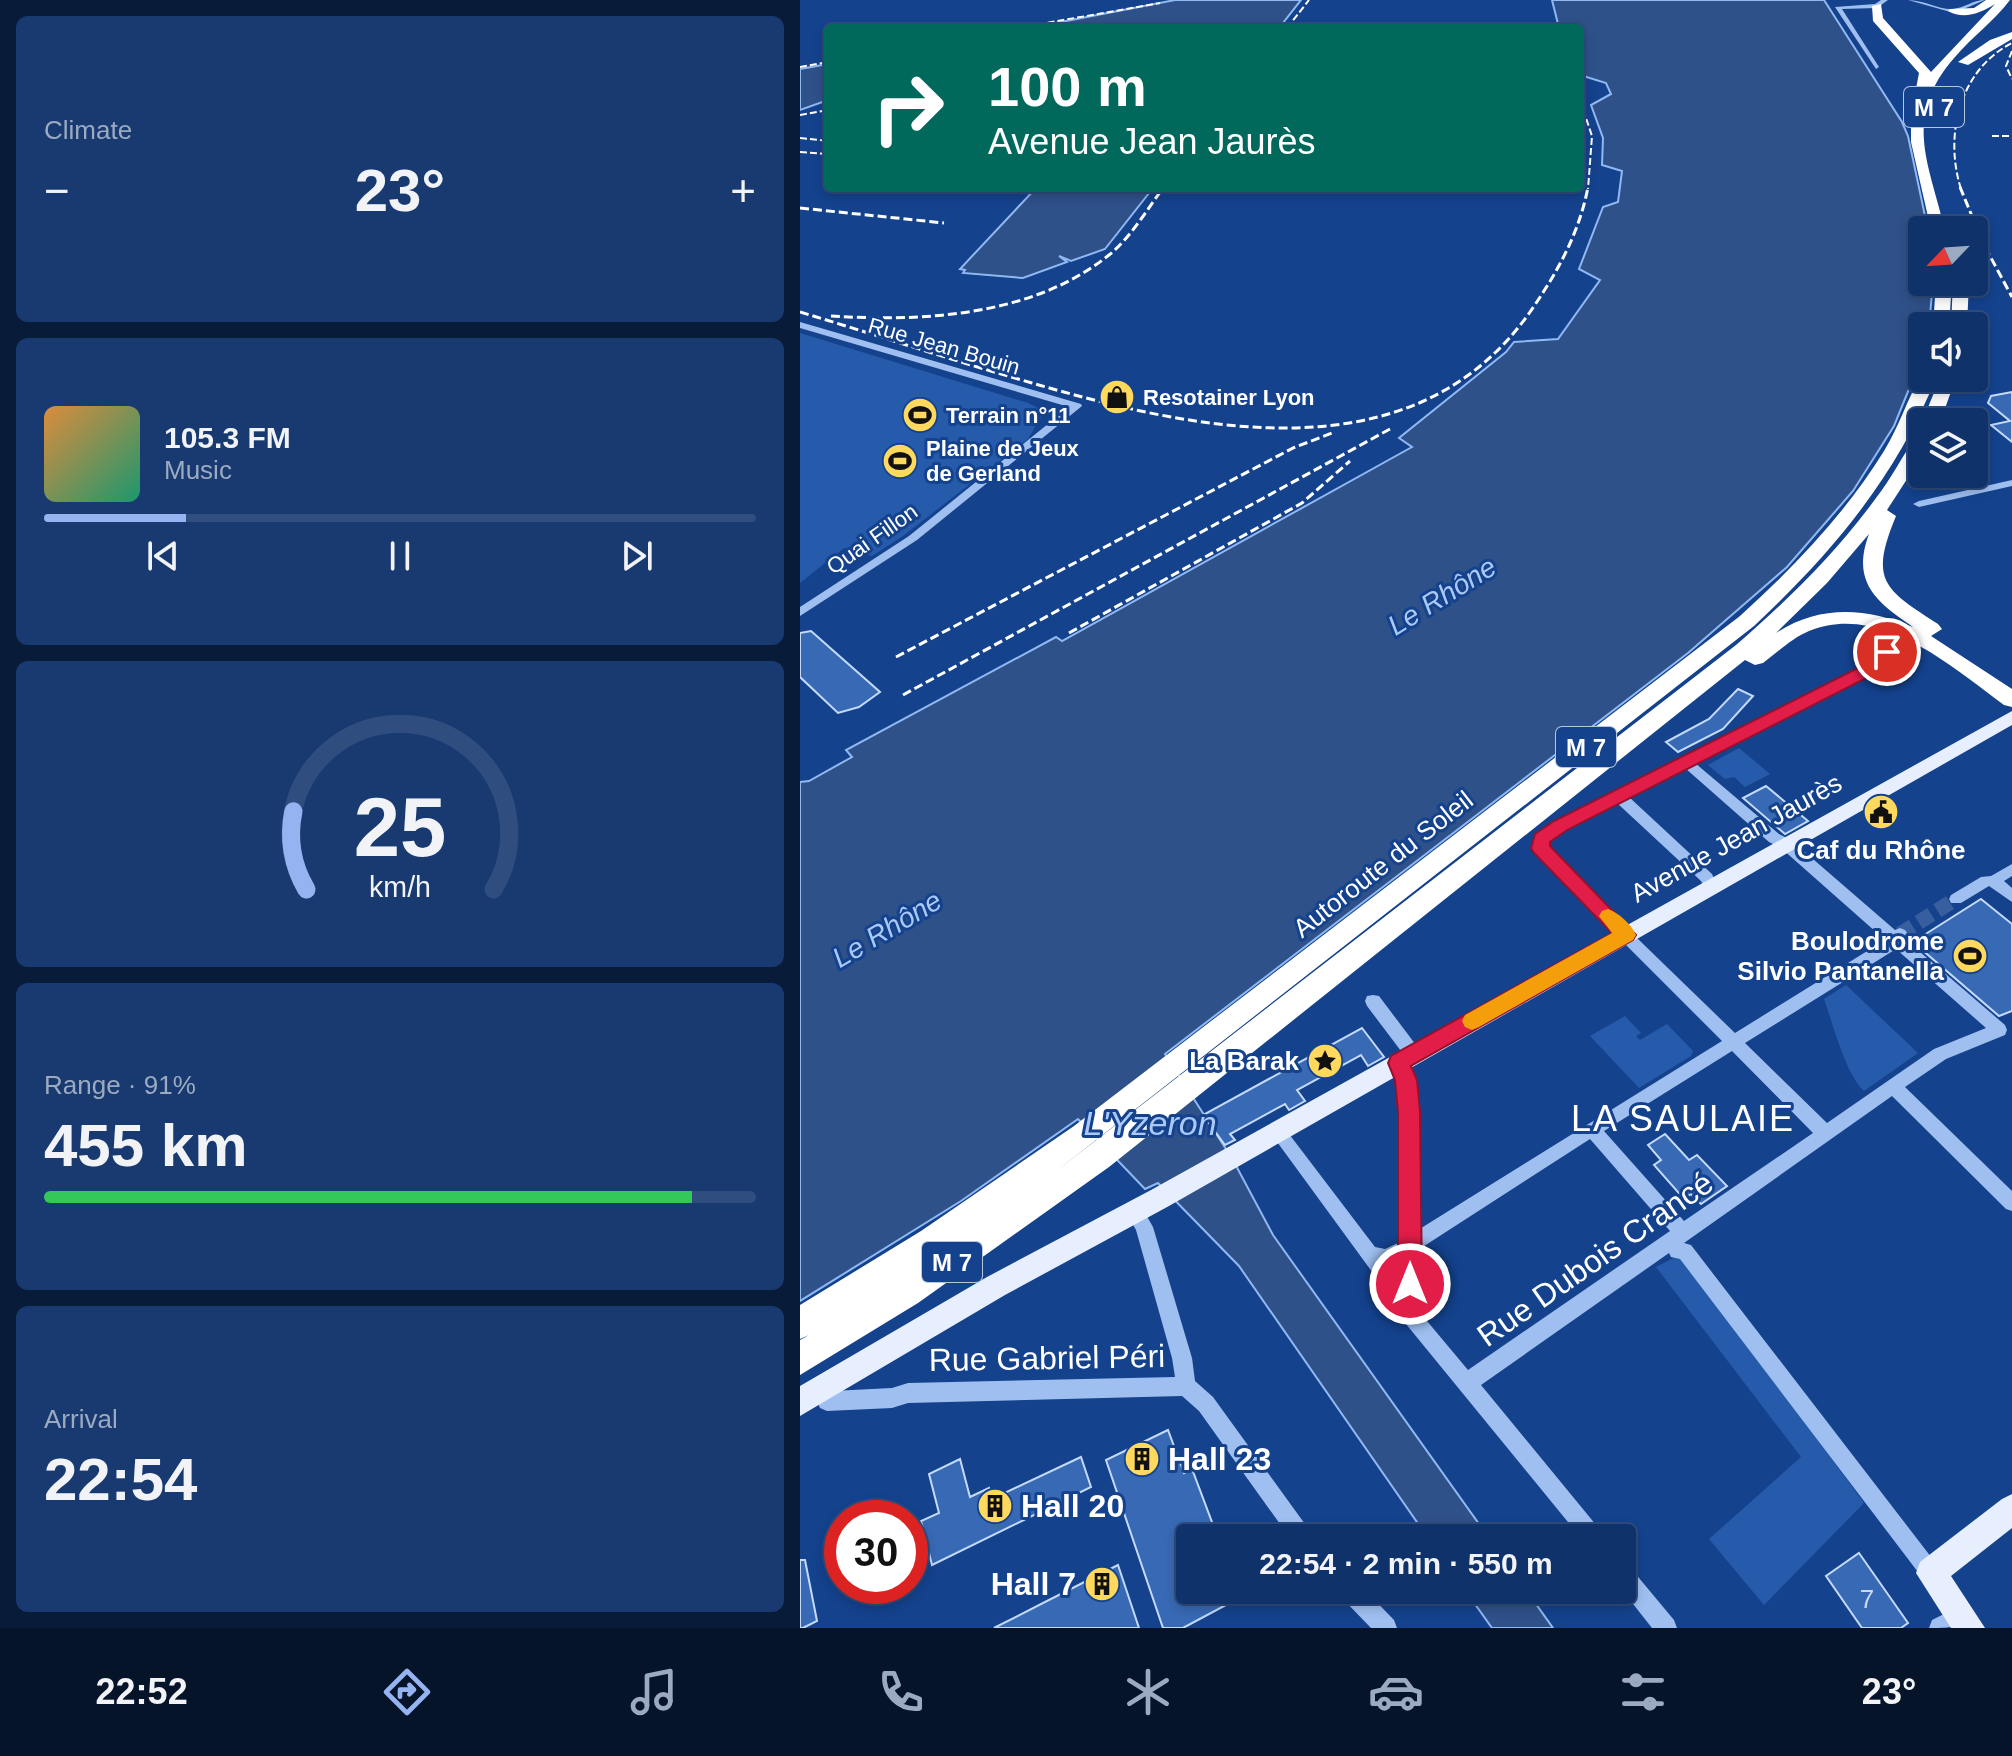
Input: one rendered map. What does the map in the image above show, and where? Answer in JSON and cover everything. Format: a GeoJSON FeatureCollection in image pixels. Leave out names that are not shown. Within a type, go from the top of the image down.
{"type":"FeatureCollection","features":[{"type":"Feature","properties":{"kind":"highway"},"geometry":{"type":"LineString","coordinates":[[1954,11],[1975,11],[1994,0]]}},
{"type":"Feature","properties":{"kind":"highway","name":"M 7"},"geometry":{"type":"LineString","coordinates":[[1935,216],[1917,133],[1920,104],[1932,78],[2005,0]]}},
{"type":"Feature","properties":{"kind":"highway"},"geometry":{"type":"LineString","coordinates":[[1881,3],[1877,19],[1925,73],[1920,104]]}},
{"type":"Feature","properties":{"kind":"highway","name":"M 7"},"geometry":{"type":"LineString","coordinates":[[1937,99],[1964,62],[2012,10]]}},
{"type":"Feature","properties":{"kind":"highway"},"geometry":{"type":"LineString","coordinates":[[1964,62],[1990,44],[2012,35]]}},
{"type":"Feature","properties":{"kind":"highway","name":"Autoroute du Soleil"},"geometry":{"type":"LineString","coordinates":[[1189,1072],[1767,603],[1819,551],[1868,491],[1907,427],[1922,392]]}},
{"type":"Feature","properties":{"kind":"highway","name":"Autoroute du Soleil"},"geometry":{"type":"LineString","coordinates":[[800,1359],[907,1292],[1189,1072],[1642,731],[1744,650],[1798,602],[1864,528],[1908,463]]}},
{"type":"Feature","properties":{"kind":"highway"},"geometry":{"type":"LineString","coordinates":[[1908,468],[1871,549],[1875,581],[1900,608],[2012,685]]}},
{"type":"Feature","properties":{"kind":"highway"},"geometry":{"type":"LineString","coordinates":[[1642,731],[1793,632],[1830,619],[1869,620],[1905,630],[2012,700]]}},
{"type":"Feature","properties":{"kind":"highway","name":"Autoroute du Soleil"},"geometry":{"type":"LineString","coordinates":[[800,1323],[1092,1147]]}},
{"type":"Feature","properties":{"kind":"main road","name":"Avenue Jean Jaurès"},"geometry":{"type":"LineString","coordinates":[[811,1396],[983,1294],[1160,1198],[2012,717]]}},
{"type":"Feature","properties":{"kind":"main road"},"geometry":{"type":"LineString","coordinates":[[1957,1624],[1931,1573],[2012,1509]]}},
{"type":"Feature","properties":{"kind":"street"},"geometry":{"type":"LineString","coordinates":[[1830,0],[1838,7],[1876,67]]}},
{"type":"Feature","properties":{"kind":"street"},"geometry":{"type":"LineString","coordinates":[[1911,0],[1954,11],[1982,0]]}},
{"type":"Feature","properties":{"kind":"street"},"geometry":{"type":"LineString","coordinates":[[1838,7],[1881,3]]}},
{"type":"Feature","properties":{"kind":"street","name":"Rue Jean Bouin"},"geometry":{"type":"LineString","coordinates":[[800,325],[1077,406]]}},
{"type":"Feature","properties":{"kind":"street","name":"Quai Fillon"},"geometry":{"type":"LineString","coordinates":[[800,612],[913,538],[1077,406]]}},
{"type":"Feature","properties":{"kind":"street"},"geometry":{"type":"LineString","coordinates":[[1919,504],[2012,483]]}},
{"type":"Feature","properties":{"kind":"street"},"geometry":{"type":"LineString","coordinates":[[1826,1134],[1541,848],[1541,839],[1561,825],[1878,665],[1887,652]]}},
{"type":"Feature","properties":{"kind":"street"},"geometry":{"type":"LineString","coordinates":[[1370,1254],[1393,1255],[1898,938],[1687,763]]}},
{"type":"Feature","properties":{"kind":"street"},"geometry":{"type":"LineString","coordinates":[[1619,796],[1707,878],[1711,887]]}},
{"type":"Feature","properties":{"kind":"street"},"geometry":{"type":"LineString","coordinates":[[1956,899],[2012,869]]}},
{"type":"Feature","properties":{"kind":"street"},"geometry":{"type":"LineString","coordinates":[[1994,881],[2012,896]]}},
{"type":"Feature","properties":{"kind":"street","name":"Rue Dubois Crancé"},"geometry":{"type":"LineString","coordinates":[[1467,1383],[1680,1242],[1940,1054],[1999,1030],[1898,938]]}},
{"type":"Feature","properties":{"kind":"street"},"geometry":{"type":"LineString","coordinates":[[1373,1001],[1406,1058],[1410,1284],[1421,1328]]}},
{"type":"Feature","properties":{"kind":"street"},"geometry":{"type":"LineString","coordinates":[[1893,1086],[2012,1203]]}},
{"type":"Feature","properties":{"kind":"street"},"geometry":{"type":"LineString","coordinates":[[1593,1130],[1931,1573]]}},
{"type":"Feature","properties":{"kind":"street"},"geometry":{"type":"LineString","coordinates":[[1277,1131],[1370,1254],[1421,1328],[1583,1524]]}},
{"type":"Feature","properties":{"kind":"street"},"geometry":{"type":"LineString","coordinates":[[1135,1212],[1145,1230],[1182,1358],[1186,1386]]}},
{"type":"Feature","properties":{"kind":"street","name":"Rue Gabriel Péri"},"geometry":{"type":"LineString","coordinates":[[811,1396],[827,1401],[892,1398],[908,1393],[1186,1386],[1206,1404],[1293,1524]]}},
{"type":"Feature","properties":{"kind":"street"},"geometry":{"type":"LineString","coordinates":[[1636,1590],[1666,1628]]}},
{"type":"Feature","properties":{"kind":"street"},"geometry":{"type":"LineString","coordinates":[[1363,1604],[1386,1628]]}},
{"type":"Feature","properties":{"kind":"shaded area","name":"Plaine de Jeux de Gerland"},"geometry":{"type":"Polygon","coordinates":[[[800,333],[1028,403],[1040,409],[1041,417],[1028,439],[903,536],[872,556],[844,548],[800,583],[800,333]]]}},
{"type":"Feature","properties":{"kind":"shaded area"},"geometry":{"type":"Polygon","coordinates":[[[1739,748],[1770,774],[1745,787],[1734,777],[1725,779],[1708,765],[1739,748]]]}},
{"type":"Feature","properties":{"kind":"shaded area"},"geometry":{"type":"Polygon","coordinates":[[[1846,985],[1918,1053],[1864,1091],[1845,1061],[1824,999],[1846,985]]]}},
{"type":"Feature","properties":{"kind":"shaded area"},"geometry":{"type":"Polygon","coordinates":[[[1625,1016],[1641,1033],[1636,1036],[1640,1040],[1667,1024],[1693,1051],[1691,1056],[1639,1088],[1590,1036],[1625,1016]]]}},
{"type":"Feature","properties":{"kind":"shaded area"},"geometry":{"type":"Polygon","coordinates":[[[1681,1254],[1864,1503],[1764,1605],[1709,1539],[1801,1457],[1656,1267],[1681,1254]]]}},
{"type":"Feature","properties":{"kind":"water"},"geometry":{"type":"Polygon","coordinates":[[[1175,0],[1301,0],[1282,24],[1051,24],[1175,0]]]}},
{"type":"Feature","properties":{"kind":"water"},"geometry":{"type":"Polygon","coordinates":[[[1552,0],[1824,0],[1908,136],[1925,216],[1908,216],[1908,296],[1932,296],[1930,312],[1908,312],[1908,392],[1894,426],[1853,491],[1787,567],[1688,653],[1165,1054],[1233,1160],[1273,1235],[1479,1524],[1418,1524],[1239,1266],[1158,1183],[1145,1189],[1078,1119],[961,1201],[800,1301],[800,782],[809,781],[852,757],[846,750],[1056,637],[1062,641],[1412,447],[1399,438],[1506,352],[1514,342],[1558,339],[1600,280],[1579,269],[1603,207],[1618,202],[1622,171],[1602,165],[1603,138],[1591,105],[1611,94],[1606,83],[1584,76],[1584,24],[1558,24],[1552,0]]]}},
{"type":"Feature","properties":{"kind":"water"},"geometry":{"type":"Polygon","coordinates":[[[824,65],[824,101],[800,110],[800,69],[824,65]]]}},
{"type":"Feature","properties":{"kind":"water"},"geometry":{"type":"Polygon","coordinates":[[[1032,192],[1150,192],[1105,249],[1071,261],[1059,256],[1067,262],[1023,278],[963,273],[965,270],[960,269],[1032,192]]]}},
{"type":"Feature","properties":{"kind":"water"},"geometry":{"type":"Polygon","coordinates":[[[1475,1604],[1536,1604],[1553,1628],[1492,1628],[1475,1604]]]}},
{"type":"Feature","properties":{"kind":"building"},"geometry":{"type":"Polygon","coordinates":[[[2012,392],[2012,442],[1991,425],[2010,421],[1988,403],[1991,396],[2012,392]]]}},
{"type":"Feature","properties":{"kind":"building"},"geometry":{"type":"Polygon","coordinates":[[[811,631],[880,692],[859,707],[838,713],[800,677],[800,633],[811,631]]]}},
{"type":"Feature","properties":{"kind":"building"},"geometry":{"type":"Polygon","coordinates":[[[1738,689],[1753,696],[1723,729],[1678,752],[1666,742],[1709,719],[1738,689]]]}},
{"type":"Feature","properties":{"kind":"building"},"geometry":{"type":"Polygon","coordinates":[[[1766,786],[1808,821],[1785,834],[1743,798],[1766,786]]]}},
{"type":"Feature","properties":{"kind":"building","name":"Boulodrome Silvio Pantanella"},"geometry":{"type":"Polygon","coordinates":[[[1981,899],[2012,924],[2012,1011],[1999,1016],[1913,942],[1981,899]]]}},
{"type":"Feature","properties":{"kind":"building"},"geometry":{"type":"Polygon","coordinates":[[[1362,1028],[1384,1057],[1368,1066],[1361,1055],[1297,1090],[1305,1101],[1289,1110],[1285,1104],[1230,1134],[1235,1140],[1225,1145],[1203,1115],[1362,1028]]]}},
{"type":"Feature","properties":{"kind":"building"},"geometry":{"type":"Polygon","coordinates":[[[1665,1134],[1689,1160],[1697,1155],[1727,1186],[1701,1204],[1691,1194],[1684,1199],[1654,1165],[1661,1160],[1648,1145],[1665,1134]]]}},
{"type":"Feature","properties":{"kind":"building"},"geometry":{"type":"Polygon","coordinates":[[[1168,1430],[1184,1473],[1192,1469],[1213,1524],[1176,1524],[1176,1604],[1228,1604],[1183,1628],[1163,1628],[1106,1460],[1168,1430]]]}},
{"type":"Feature","properties":{"kind":"building","name":"Hall 20"},"geometry":{"type":"Polygon","coordinates":[[[1081,1457],[1091,1487],[932,1565],[928,1549],[928,1518],[939,1513],[929,1474],[960,1459],[970,1497],[989,1488],[992,1499],[1081,1457]]]}},
{"type":"Feature","properties":{"kind":"building"},"geometry":{"type":"Polygon","coordinates":[[[1859,1553],[1908,1623],[1901,1628],[1862,1628],[1826,1576],[1859,1553]]]}},
{"type":"Feature","properties":{"kind":"building"},"geometry":{"type":"Polygon","coordinates":[[[800,1560],[805,1560],[817,1621],[803,1628],[800,1628],[800,1560]]]}},
{"type":"Feature","properties":{"kind":"building","name":"Hall 7"},"geometry":{"type":"Polygon","coordinates":[[[1118,1565],[1139,1628],[994,1628],[1045,1602],[1118,1565]]]}},
{"type":"Feature","properties":{"kind":"tunnel"},"geometry":{"type":"LineString","coordinates":[[1900,934],[1956,899]]}},
{"type":"Feature","properties":{"kind":"railway"},"geometry":{"type":"LineString","coordinates":[[1290,24],[1309,0]]}},
{"type":"Feature","properties":{"kind":"railway"},"geometry":{"type":"LineString","coordinates":[[1041,24],[1160,3]]}},
{"type":"Feature","properties":{"kind":"railway"},"geometry":{"type":"LineString","coordinates":[[1961,189],[1954,148],[1960,106],[1979,70],[2012,43]]}},
{"type":"Feature","properties":{"kind":"railway"},"geometry":{"type":"LineString","coordinates":[[2012,51],[2006,66],[2012,79]]}},
{"type":"Feature","properties":{"kind":"railway"},"geometry":{"type":"LineString","coordinates":[[800,67],[824,63]]}},
{"type":"Feature","properties":{"kind":"railway"},"geometry":{"type":"LineString","coordinates":[[800,115],[824,111]]}},
{"type":"Feature","properties":{"kind":"railway"},"geometry":{"type":"LineString","coordinates":[[1584,112],[1592,136],[1588,189]]}},
{"type":"Feature","properties":{"kind":"railway"},"geometry":{"type":"LineString","coordinates":[[1992,136],[2012,136]]}},
{"type":"Feature","properties":{"kind":"railway"},"geometry":{"type":"LineString","coordinates":[[800,138],[824,141]]}},
{"type":"Feature","properties":{"kind":"railway"},"geometry":{"type":"LineString","coordinates":[[800,152],[824,154]]}},
{"type":"Feature","properties":{"kind":"railway"},"geometry":{"type":"LineString","coordinates":[[800,312],[1032,383],[1163,416],[1231,425],[1299,428],[1365,420],[1426,400],[1482,365],[1530,312],[1549,283],[1573,237],[1588,187]]}},
{"type":"Feature","properties":{"kind":"railway"},"geometry":{"type":"LineString","coordinates":[[1960,187],[1983,243],[2012,297]]}},
{"type":"Feature","properties":{"kind":"railway"},"geometry":{"type":"LineString","coordinates":[[831,316],[903,318],[976,311],[1047,291],[1079,275],[1117,248],[1160,192]]}},
{"type":"Feature","properties":{"kind":"railway"},"geometry":{"type":"LineString","coordinates":[[800,208],[944,223]]}},
{"type":"Feature","properties":{"kind":"railway"},"geometry":{"type":"LineString","coordinates":[[903,695],[1390,429]]}},
{"type":"Feature","properties":{"kind":"railway"},"geometry":{"type":"LineString","coordinates":[[896,657],[1293,448],[1332,433]]}},
{"type":"Feature","properties":{"kind":"railway"},"geometry":{"type":"LineString","coordinates":[[1069,633],[1302,503],[1350,461]]}},
{"type":"Feature","properties":{"kind":"slow traffic"},"geometry":{"type":"LineString","coordinates":[[1472,1021],[1626,935],[1608,916]]}},
{"type":"Feature","properties":{"kind":"place","name":"Resotainer Lyon"},"geometry":{"type":"Point","coordinates":[1117,397]}},
{"type":"Feature","properties":{"kind":"place","name":"Terrain n°11"},"geometry":{"type":"Point","coordinates":[920,415]}},
{"type":"Feature","properties":{"kind":"place","name":"Plaine de Jeux de Gerland"},"geometry":{"type":"Point","coordinates":[900,461]}},
{"type":"Feature","properties":{"kind":"place","name":"Caf du Rhône"},"geometry":{"type":"Point","coordinates":[1881,812]}},
{"type":"Feature","properties":{"kind":"place","name":"Boulodrome Silvio Pantanella"},"geometry":{"type":"Point","coordinates":[1970,956]}},
{"type":"Feature","properties":{"kind":"place","name":"La Barak"},"geometry":{"type":"Point","coordinates":[1325,1061]}},
{"type":"Feature","properties":{"kind":"place","name":"Hall 23"},"geometry":{"type":"Point","coordinates":[1142,1459]}},
{"type":"Feature","properties":{"kind":"place","name":"Hall 20"},"geometry":{"type":"Point","coordinates":[995,1506]}},
{"type":"Feature","properties":{"kind":"place","name":"Hall 7"},"geometry":{"type":"Point","coordinates":[1102,1584]}},
{"type":"Feature","properties":{"kind":"district","name":"LA SAULAIE"},"geometry":{"type":"Point","coordinates":[1683,1118]}},
{"type":"Feature","properties":{"kind":"route"},"geometry":{"type":"LineString","coordinates":[[1410,1284],[1409,1112],[1406,1080],[1399,1063],[1626,935],[1541,848],[1541,839],[1561,825],[1878,665],[1887,652]]}},
{"type":"Feature","properties":{"kind":"water label","name":"Le Rhône"},"geometry":{"type":"Point","coordinates":[1442,596]}},
{"type":"Feature","properties":{"kind":"water label","name":"Le Rhône"},"geometry":{"type":"Point","coordinates":[887,929]}},
{"type":"Feature","properties":{"kind":"water label","name":"L'Yzeron"},"geometry":{"type":"Point","coordinates":[1150,1123]}}]}
